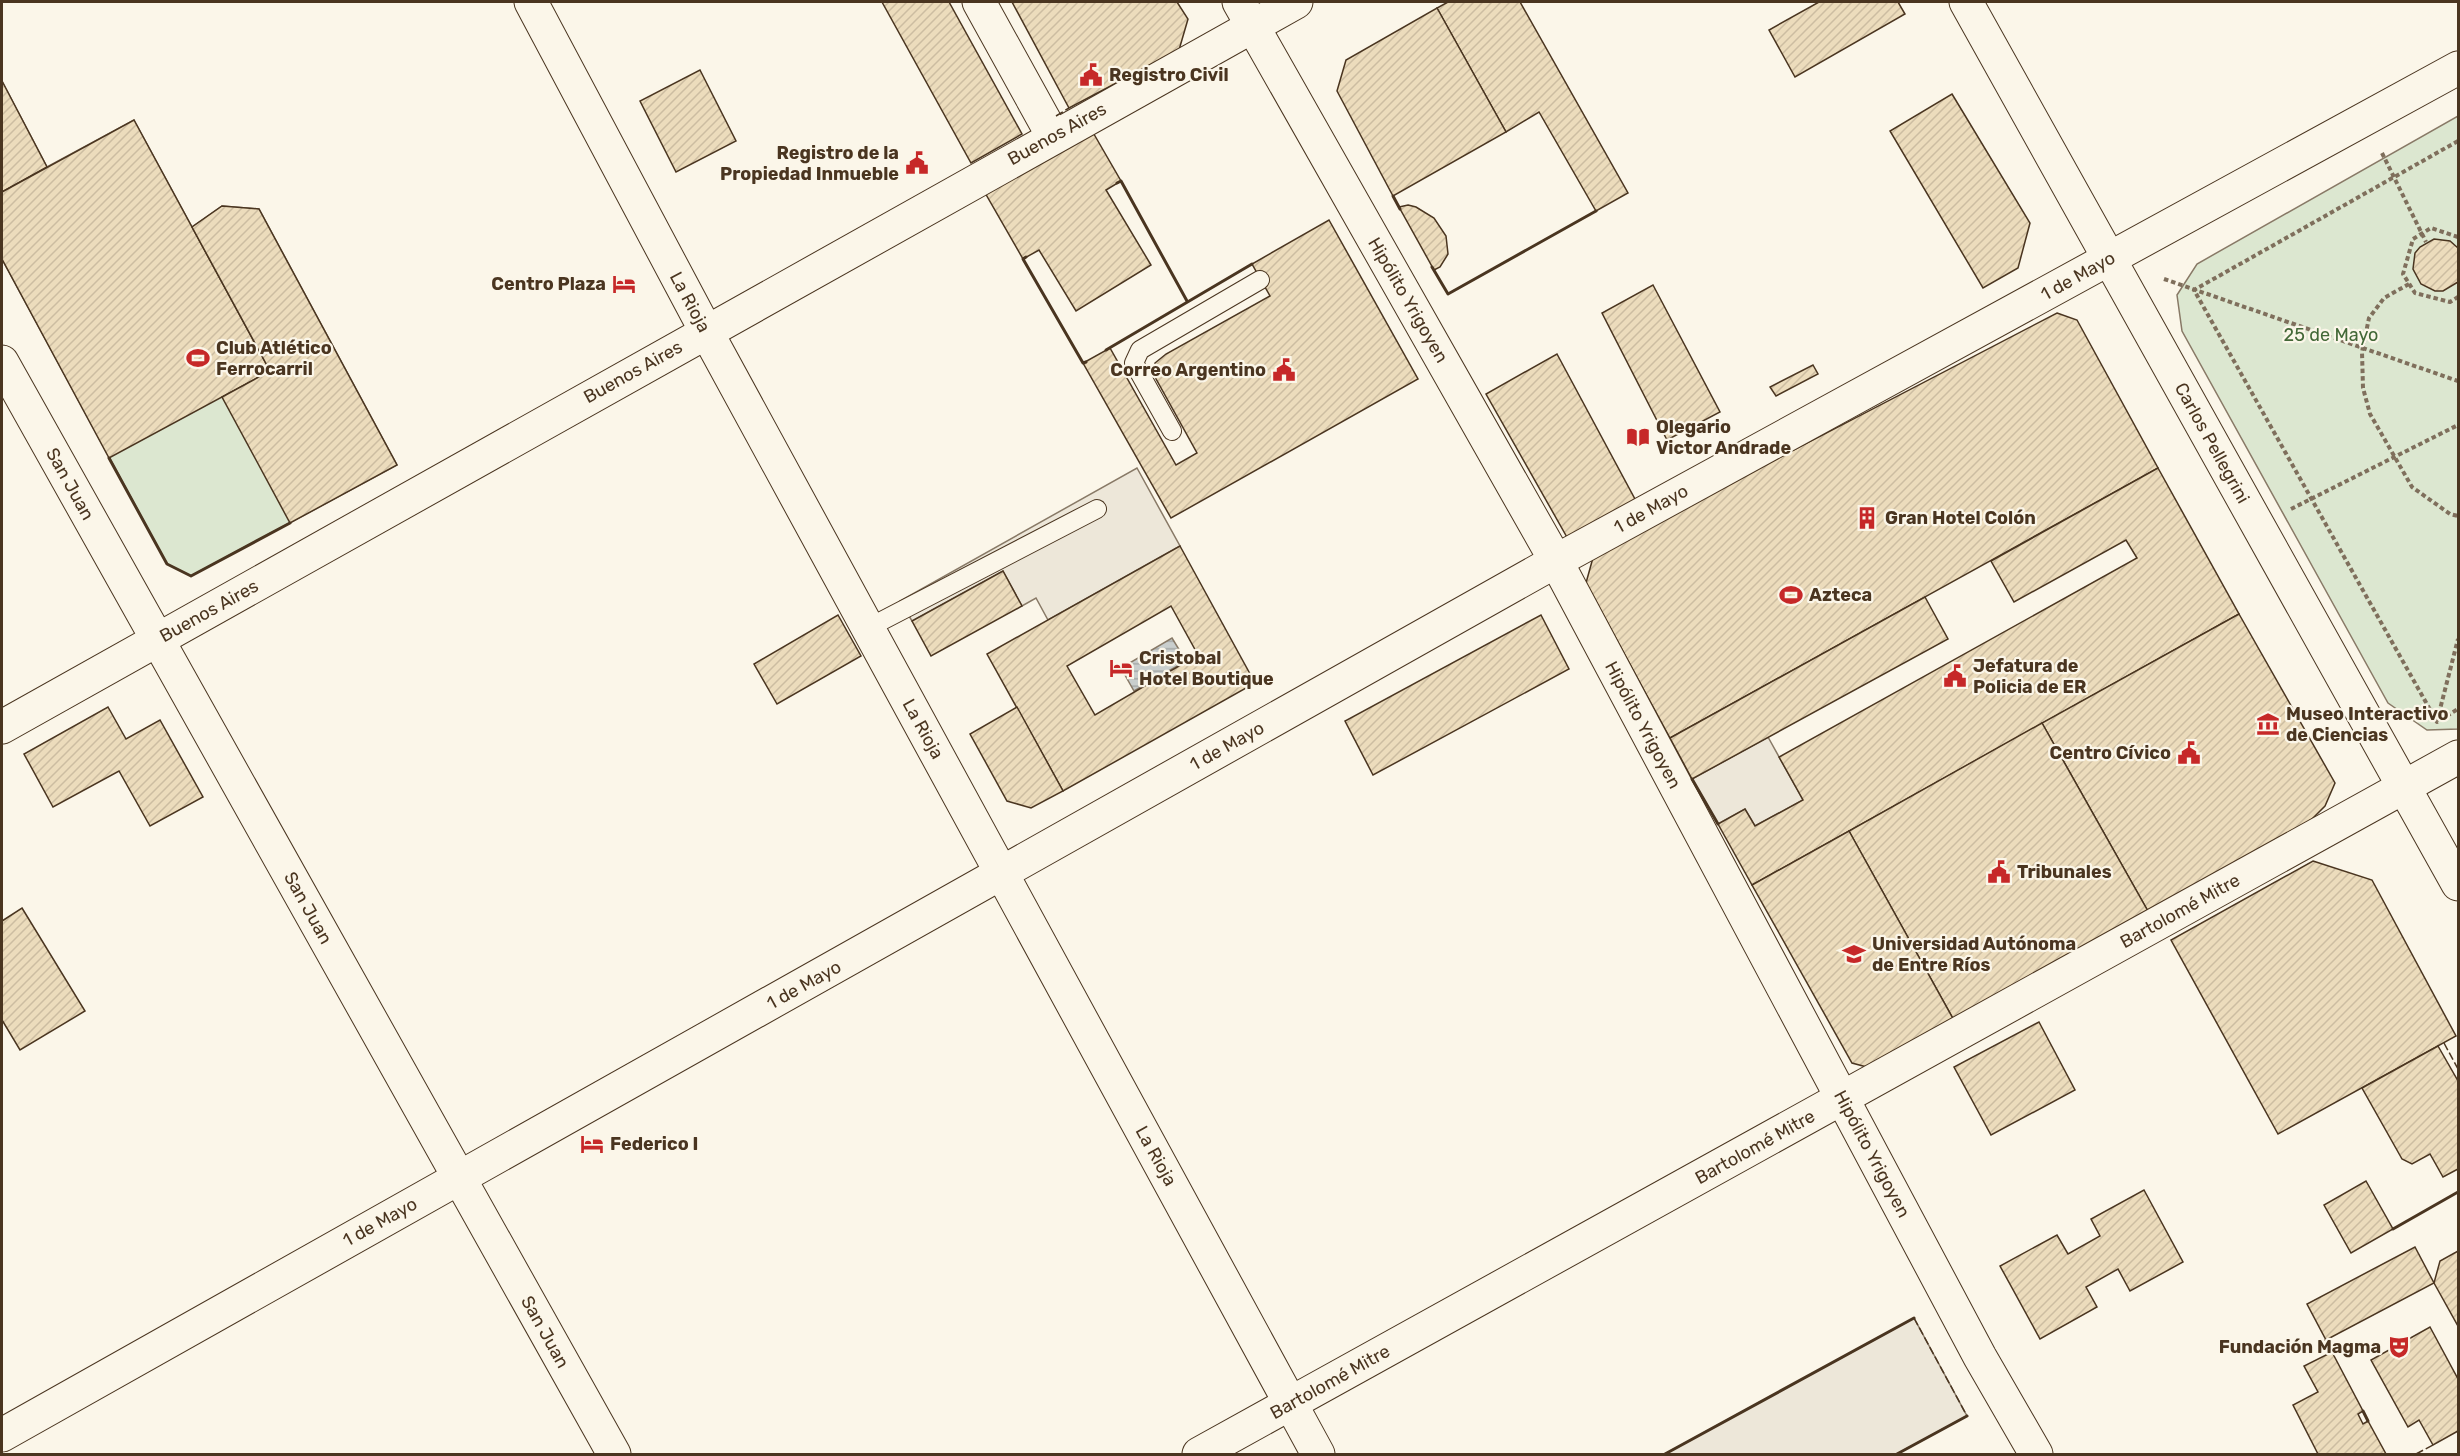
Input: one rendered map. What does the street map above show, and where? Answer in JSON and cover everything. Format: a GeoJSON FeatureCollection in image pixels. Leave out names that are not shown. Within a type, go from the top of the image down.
{"type":"FeatureCollection","features":[{"type":"Feature","properties":{"kind":"street","name":"La Rioja"},"geometry":{"type":"LineString","coordinates":[[531,2],[706,331],[1318,1455]]}},
{"type":"Feature","properties":{"kind":"street"},"geometry":{"type":"LineString","coordinates":[[979,2],[1053,136]]}},
{"type":"Feature","properties":{"kind":"street","name":"Buenos Aires"},"geometry":{"type":"LineString","coordinates":[[2,727],[1053,136],[1246,14],[1296,2]]}},
{"type":"Feature","properties":{"kind":"street","name":"Carlos Pellegrini"},"geometry":{"type":"LineString","coordinates":[[1966,2],[2458,885]]}},
{"type":"Feature","properties":{"kind":"street","name":"Hipólito Yrigoyen"},"geometry":{"type":"LineString","coordinates":[[1246,14],[1556,561],[1980,1357],[2036,1455]]}},
{"type":"Feature","properties":{"kind":"street","name":"1 de Mayo"},"geometry":{"type":"LineString","coordinates":[[2,1435],[1556,561],[2458,68]]}},
{"type":"Feature","properties":{"kind":"street","name":"San Juan"},"geometry":{"type":"LineString","coordinates":[[2,362],[614,1455]]}},
{"type":"Feature","properties":{"kind":"street","name":"Bartolomé Mitre"},"geometry":{"type":"LineString","coordinates":[[1199,1455],[2458,757]]}},
{"type":"Feature","properties":{"kind":"lane"},"geometry":{"type":"LineString","coordinates":[[1172,431],[1134,363],[1140,350],[1260,280]]}},
{"type":"Feature","properties":{"kind":"lane"},"geometry":{"type":"LineString","coordinates":[[868,628],[1097,509]]}},
{"type":"Feature","properties":{"kind":"path"},"geometry":{"type":"LineString","coordinates":[[2366,120],[2426,242]]}},
{"type":"Feature","properties":{"kind":"path"},"geometry":{"type":"LineString","coordinates":[[2194,290],[2458,141]]}},
{"type":"Feature","properties":{"kind":"path"},"geometry":{"type":"LineString","coordinates":[[2458,237],[2431,228],[2413,239],[2403,274],[2415,293],[2450,302],[2458,298]]}},
{"type":"Feature","properties":{"kind":"path"},"geometry":{"type":"LineString","coordinates":[[2110,259],[2458,381]]}},
{"type":"Feature","properties":{"kind":"path"},"geometry":{"type":"LineString","coordinates":[[2409,284],[2384,298],[2369,318],[2362,348],[2363,388],[2370,414],[2412,488],[2450,514],[2458,516]]}},
{"type":"Feature","properties":{"kind":"path"},"geometry":{"type":"LineString","coordinates":[[2194,290],[2437,722]]}},
{"type":"Feature","properties":{"kind":"path"},"geometry":{"type":"LineString","coordinates":[[2259,527],[2458,425]]}},
{"type":"Feature","properties":{"kind":"path"},"geometry":{"type":"LineString","coordinates":[[2432,731],[2437,722],[2458,639]]}},
{"type":"Feature","properties":{"kind":"path"},"geometry":{"type":"LineString","coordinates":[[2437,722],[2458,709]]}},
{"type":"Feature","properties":{"kind":"green space","name":"Club Atlético Ferrocarril"},"geometry":{"type":"Polygon","coordinates":[[[2,81],[47,167],[134,120],[192,227],[222,206],[259,209],[397,465],[191,576],[167,564],[2,259],[2,81]]]}},
{"type":"Feature","properties":{"kind":"green space","name":"25 de Mayo"},"geometry":{"type":"Polygon","coordinates":[[[2458,116],[2458,729],[2427,730],[2388,703],[2182,331],[2177,295],[2197,264],[2458,116]]]}},
{"type":"Feature","properties":{"kind":"shaded area"},"geometry":{"type":"Polygon","coordinates":[[[1137,468],[1180,546],[1048,620],[1036,598],[1022,606],[1003,571],[912,621],[900,601],[1137,468]]]}},
{"type":"Feature","properties":{"kind":"shaded area"},"geometry":{"type":"Polygon","coordinates":[[[1172,638],[1186,661],[1134,691],[1121,668],[1172,638]]]}},
{"type":"Feature","properties":{"kind":"shaded area"},"geometry":{"type":"Polygon","coordinates":[[[1768,737],[1803,800],[1755,826],[1745,809],[1718,824],[1692,779],[1768,737]]]}},
{"type":"Feature","properties":{"kind":"shaded area"},"geometry":{"type":"Polygon","coordinates":[[[1914,1318],[1967,1416],[1897,1454],[1665,1454],[1914,1318]]]}},
{"type":"Feature","properties":{"kind":"building"},"geometry":{"type":"Polygon","coordinates":[[[882,2],[949,2],[1022,134],[971,163],[882,2]]]}},
{"type":"Feature","properties":{"kind":"building","name":"Registro Civil"},"geometry":{"type":"Polygon","coordinates":[[[1012,2],[1177,2],[1188,19],[1179,50],[1069,108],[1012,2]]]}},
{"type":"Feature","properties":{"kind":"building"},"geometry":{"type":"Polygon","coordinates":[[[1448,2],[1520,2],[1628,193],[1596,211],[1539,112],[1506,132],[1437,8],[1448,2]]]}},
{"type":"Feature","properties":{"kind":"building"},"geometry":{"type":"Polygon","coordinates":[[[1819,2],[1898,2],[1905,14],[1795,77],[1769,30],[1819,2]]]}},
{"type":"Feature","properties":{"kind":"building"},"geometry":{"type":"Polygon","coordinates":[[[1437,8],[1506,132],[1393,196],[1337,91],[1346,60],[1437,8]]]}},
{"type":"Feature","properties":{"kind":"building"},"geometry":{"type":"Polygon","coordinates":[[[700,70],[736,141],[676,172],[640,101],[700,70]]]}},
{"type":"Feature","properties":{"kind":"building"},"geometry":{"type":"Polygon","coordinates":[[[2,81],[47,167],[2,192],[2,81]]]}},
{"type":"Feature","properties":{"kind":"building"},"geometry":{"type":"Polygon","coordinates":[[[1952,94],[2030,223],[2018,268],[1983,288],[1890,131],[1952,94]]]}},
{"type":"Feature","properties":{"kind":"building"},"geometry":{"type":"Polygon","coordinates":[[[134,120],[270,371],[109,458],[2,259],[2,192],[134,120]]]}},
{"type":"Feature","properties":{"kind":"building"},"geometry":{"type":"Polygon","coordinates":[[[1091,129],[1121,181],[1106,190],[1151,265],[1076,311],[1039,250],[1023,259],[984,191],[1091,129]]]}},
{"type":"Feature","properties":{"kind":"building"},"geometry":{"type":"Polygon","coordinates":[[[1408,205],[1434,218],[1446,236],[1448,254],[1440,267],[1434,270],[1399,207],[1408,205]]]}},
{"type":"Feature","properties":{"kind":"building"},"geometry":{"type":"Polygon","coordinates":[[[222,206],[259,209],[397,465],[290,523],[222,397],[270,371],[192,227],[222,206]]]}},
{"type":"Feature","properties":{"kind":"building","name":"Correo Argentino"},"geometry":{"type":"Polygon","coordinates":[[[1329,220],[1418,379],[1171,518],[1083,363],[1110,348],[1176,465],[1197,453],[1155,377],[1155,363],[1166,354],[1270,296],[1252,264],[1329,220]]]}},
{"type":"Feature","properties":{"kind":"building"},"geometry":{"type":"Polygon","coordinates":[[[2434,239],[2450,241],[2458,248],[2458,282],[2443,291],[2435,291],[2421,284],[2413,269],[2415,253],[2420,247],[2434,239]]]}},
{"type":"Feature","properties":{"kind":"building"},"geometry":{"type":"Polygon","coordinates":[[[1653,285],[1720,412],[1667,440],[1602,313],[1653,285]]]}},
{"type":"Feature","properties":{"kind":"building","name":"Gran Hotel Colón"},"geometry":{"type":"Polygon","coordinates":[[[2057,313],[2077,320],[2158,468],[1670,738],[1586,583],[1594,554],[2057,313]]]}},
{"type":"Feature","properties":{"kind":"building"},"geometry":{"type":"Polygon","coordinates":[[[1557,354],[1636,501],[1568,539],[1486,394],[1557,354]]]}},
{"type":"Feature","properties":{"kind":"building"},"geometry":{"type":"Polygon","coordinates":[[[1813,365],[1818,374],[1776,396],[1770,387],[1813,365]]]}},
{"type":"Feature","properties":{"kind":"building"},"geometry":{"type":"Polygon","coordinates":[[[2158,468],[2239,614],[1752,885],[1718,824],[1745,809],[1755,826],[1803,800],[1779,757],[2137,558],[2126,540],[2014,602],[1991,561],[2158,468]]]}},
{"type":"Feature","properties":{"kind":"building"},"geometry":{"type":"Polygon","coordinates":[[[1180,546],[1255,683],[1063,791],[987,654],[1180,546]],[[1171,606],[1067,666],[1095,715],[1198,655],[1171,606]]]}},
{"type":"Feature","properties":{"kind":"building"},"geometry":{"type":"Polygon","coordinates":[[[1003,571],[1022,606],[931,656],[912,621],[1003,571]]]}},
{"type":"Feature","properties":{"kind":"building"},"geometry":{"type":"Polygon","coordinates":[[[1925,597],[1948,639],[1692,779],[1670,738],[1925,597]]]}},
{"type":"Feature","properties":{"kind":"building","name":"Centro Cívico"},"geometry":{"type":"Polygon","coordinates":[[[2239,614],[2335,783],[2325,806],[2311,820],[2149,913],[2042,723],[2239,614]]]}},
{"type":"Feature","properties":{"kind":"building"},"geometry":{"type":"Polygon","coordinates":[[[838,615],[861,656],[777,704],[754,664],[838,615]]]}},
{"type":"Feature","properties":{"kind":"building"},"geometry":{"type":"Polygon","coordinates":[[[1541,615],[1569,669],[1373,775],[1345,721],[1541,615]]]}},
{"type":"Feature","properties":{"kind":"building"},"geometry":{"type":"Polygon","coordinates":[[[108,707],[126,739],[160,720],[203,797],[150,826],[119,771],[53,807],[24,754],[108,707]]]}},
{"type":"Feature","properties":{"kind":"building"},"geometry":{"type":"Polygon","coordinates":[[[1017,707],[1063,791],[1031,808],[1007,801],[970,734],[1017,707]]]}},
{"type":"Feature","properties":{"kind":"building","name":"Tribunales"},"geometry":{"type":"Polygon","coordinates":[[[2042,723],[2149,913],[1956,1024],[1849,831],[2042,723]]]}},
{"type":"Feature","properties":{"kind":"building","name":"Universidad Autónoma de Entre Ríos"},"geometry":{"type":"Polygon","coordinates":[[[1849,831],[1956,1024],[1874,1069],[1852,1063],[1752,885],[1849,831]]]}},
{"type":"Feature","properties":{"kind":"building"},"geometry":{"type":"Polygon","coordinates":[[[2313,861],[2372,880],[2456,1036],[2278,1134],[2171,940],[2313,861]]]}},
{"type":"Feature","properties":{"kind":"building"},"geometry":{"type":"Polygon","coordinates":[[[22,908],[85,1011],[20,1050],[2,1020],[2,921],[22,908]]]}},
{"type":"Feature","properties":{"kind":"building"},"geometry":{"type":"Polygon","coordinates":[[[2039,1022],[2075,1090],[1991,1135],[1954,1067],[2039,1022]]]}},
{"type":"Feature","properties":{"kind":"building"},"geometry":{"type":"Polygon","coordinates":[[[2438,1046],[2458,1081],[2458,1169],[2443,1177],[2430,1154],[2412,1164],[2402,1159],[2362,1088],[2438,1046]]]}},
{"type":"Feature","properties":{"kind":"building"},"geometry":{"type":"Polygon","coordinates":[[[2366,1181],[2393,1229],[2351,1253],[2324,1205],[2366,1181]]]}},
{"type":"Feature","properties":{"kind":"building"},"geometry":{"type":"Polygon","coordinates":[[[2144,1190],[2183,1262],[2130,1291],[2118,1269],[2086,1287],[2097,1307],[2040,1339],[2000,1266],[2057,1235],[2068,1254],[2100,1236],[2091,1219],[2144,1190]]]}},
{"type":"Feature","properties":{"kind":"building"},"geometry":{"type":"Polygon","coordinates":[[[2415,1247],[2434,1283],[2326,1340],[2307,1304],[2415,1247]]]}},
{"type":"Feature","properties":{"kind":"building"},"geometry":{"type":"Polygon","coordinates":[[[2458,1251],[2458,1326],[2434,1283],[2440,1261],[2458,1251]]]}},
{"type":"Feature","properties":{"kind":"building"},"geometry":{"type":"Polygon","coordinates":[[[2430,1327],[2458,1379],[2458,1431],[2433,1445],[2419,1420],[2408,1427],[2371,1360],[2430,1327]]]}},
{"type":"Feature","properties":{"kind":"building"},"geometry":{"type":"Polygon","coordinates":[[[2332,1352],[2363,1411],[2358,1414],[2363,1424],[2368,1421],[2386,1454],[2318,1454],[2293,1405],[2318,1392],[2304,1366],[2332,1352]]]}},
{"type":"Feature","properties":{"kind":"fence"},"geometry":{"type":"LineString","coordinates":[[1056,116],[1069,108]]}},
{"type":"Feature","properties":{"kind":"fence"},"geometry":{"type":"LineString","coordinates":[[2444,1043],[2458,1069]]}},
{"type":"Feature","properties":{"kind":"fence"},"geometry":{"type":"LineString","coordinates":[[1914,1318],[1967,1416]]}},
{"type":"Feature","properties":{"kind":"fence"},"geometry":{"type":"LineString","coordinates":[[2416,1454],[2433,1445]]}},
{"type":"Feature","properties":{"kind":"wall"},"geometry":{"type":"LineString","coordinates":[[1117,183],[1121,181],[1187,301]]}},
{"type":"Feature","properties":{"kind":"wall"},"geometry":{"type":"LineString","coordinates":[[1393,196],[1400,209]]}},
{"type":"Feature","properties":{"kind":"wall"},"geometry":{"type":"LineString","coordinates":[[1432,267],[1448,294],[1596,211]]}},
{"type":"Feature","properties":{"kind":"wall"},"geometry":{"type":"LineString","coordinates":[[1026,257],[1023,259],[1083,363],[1086,362]]}},
{"type":"Feature","properties":{"kind":"wall"},"geometry":{"type":"LineString","coordinates":[[1106,350],[1252,264]]}},
{"type":"Feature","properties":{"kind":"wall"},"geometry":{"type":"LineString","coordinates":[[109,458],[167,564],[191,576],[290,523]]}},
{"type":"Feature","properties":{"kind":"wall"},"geometry":{"type":"LineString","coordinates":[[1692,779],[1718,824]]}},
{"type":"Feature","properties":{"kind":"wall"},"geometry":{"type":"LineString","coordinates":[[2393,1229],[2458,1192]]}},
{"type":"Feature","properties":{"kind":"wall"},"geometry":{"type":"LineString","coordinates":[[1665,1454],[1914,1318]]}},
{"type":"Feature","properties":{"kind":"wall"},"geometry":{"type":"LineString","coordinates":[[2326,1340],[2332,1352]]}},
{"type":"Feature","properties":{"kind":"wall"},"geometry":{"type":"LineString","coordinates":[[2363,1411],[2368,1421]]}},
{"type":"Feature","properties":{"kind":"wall"},"geometry":{"type":"LineString","coordinates":[[1897,1454],[1967,1416]]}},
{"type":"Feature","properties":{"kind":"place","name":"Registro Civil"},"geometry":{"type":"Point","coordinates":[1091,75]}},
{"type":"Feature","properties":{"kind":"place","name":"Registro de la Propiedad Inmueble"},"geometry":{"type":"Point","coordinates":[917,163]}},
{"type":"Feature","properties":{"kind":"place","name":"Centro Plaza"},"geometry":{"type":"Point","coordinates":[624,284]}},
{"type":"Feature","properties":{"kind":"place","name":"Club Atlético Ferrocarril"},"geometry":{"type":"Point","coordinates":[198,358]}},
{"type":"Feature","properties":{"kind":"place","name":"Correo Argentino"},"geometry":{"type":"Point","coordinates":[1284,370]}},
{"type":"Feature","properties":{"kind":"place","name":"Olegario Victor Andrade"},"geometry":{"type":"Point","coordinates":[1638,437]}},
{"type":"Feature","properties":{"kind":"place","name":"Gran Hotel Colón"},"geometry":{"type":"Point","coordinates":[1867,518]}},
{"type":"Feature","properties":{"kind":"place","name":"Azteca"},"geometry":{"type":"Point","coordinates":[1791,595]}},
{"type":"Feature","properties":{"kind":"place","name":"Cristobal Hotel Boutique"},"geometry":{"type":"Point","coordinates":[1121,668]}},
{"type":"Feature","properties":{"kind":"place","name":"Jefatura de Policia de ER"},"geometry":{"type":"Point","coordinates":[1955,676]}},
{"type":"Feature","properties":{"kind":"place","name":"Museo Interactivo de Ciencias"},"geometry":{"type":"Point","coordinates":[2268,724]}},
{"type":"Feature","properties":{"kind":"place","name":"Centro Cívico"},"geometry":{"type":"Point","coordinates":[2189,753]}},
{"type":"Feature","properties":{"kind":"place","name":"Tribunales"},"geometry":{"type":"Point","coordinates":[1999,872]}},
{"type":"Feature","properties":{"kind":"place","name":"Universidad Autónoma de Entre Ríos"},"geometry":{"type":"Point","coordinates":[1854,954]}},
{"type":"Feature","properties":{"kind":"place","name":"Federico I"},"geometry":{"type":"Point","coordinates":[592,1144]}},
{"type":"Feature","properties":{"kind":"place","name":"Fundación Magma"},"geometry":{"type":"Point","coordinates":[2399,1347]}}]}
